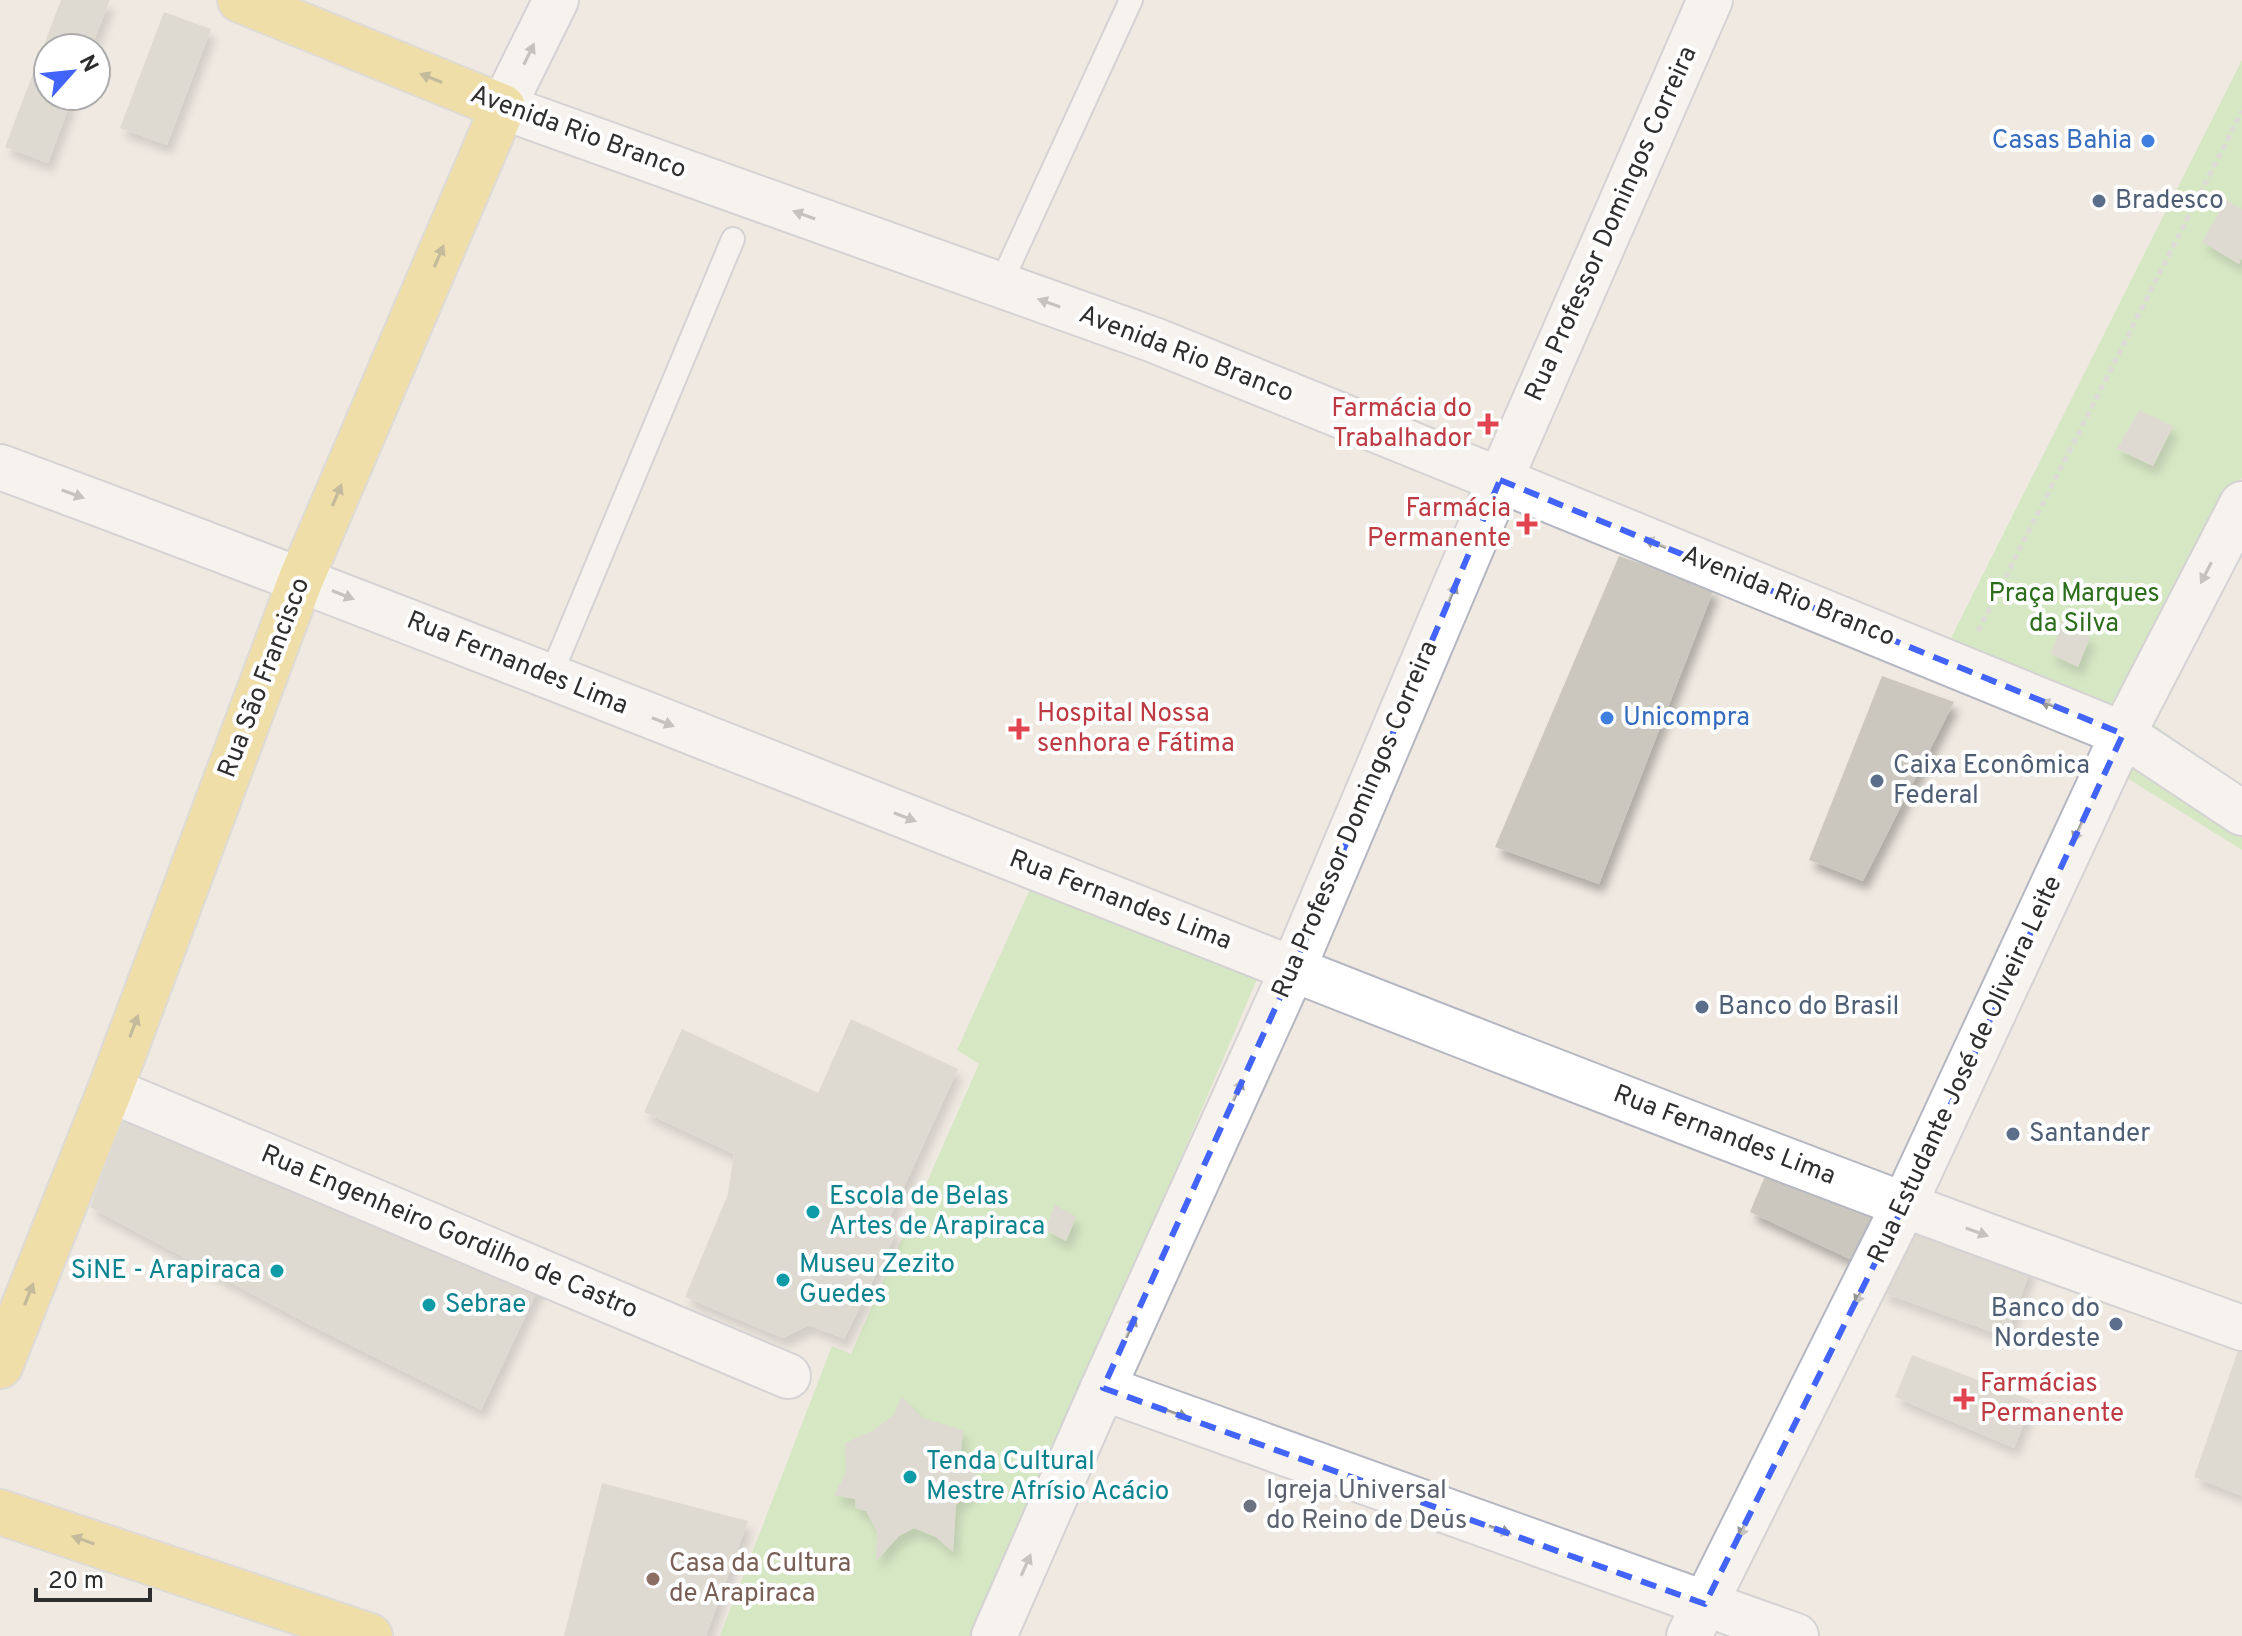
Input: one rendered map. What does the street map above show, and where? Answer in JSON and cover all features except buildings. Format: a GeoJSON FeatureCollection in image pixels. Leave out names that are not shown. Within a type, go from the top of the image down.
{"type":"FeatureCollection","features":[{"type":"Feature","properties":{"kind":"main road","name":"Avenida Rio Branco"},"geometry":{"type":"LineString","coordinates":[[240,0],[503,107]]}},
{"type":"Feature","properties":{"kind":"main road","name":"Rua São Francisco"},"geometry":{"type":"LineString","coordinates":[[0,1366],[110,1090],[301,579],[503,107]]}},
{"type":"Feature","properties":{"kind":"main road"},"geometry":{"type":"LineString","coordinates":[[0,1512],[370,1636]]}},
{"type":"Feature","properties":{"kind":"street","name":"Rua São Francisco"},"geometry":{"type":"LineString","coordinates":[[503,107],[556,0]]}},
{"type":"Feature","properties":{"kind":"street","name":"Rua Professor Domingos Correira"},"geometry":{"type":"LineString","coordinates":[[994,1636],[1293,969],[1500,480],[1710,0]]}},
{"type":"Feature","properties":{"kind":"street","name":"Avenida Rio Branco"},"geometry":{"type":"LineString","coordinates":[[503,107],[1154,340],[1500,480],[2123,734],[2242,813]]}},
{"type":"Feature","properties":{"kind":"street","name":"Rua Fernandes Lima"},"geometry":{"type":"LineString","coordinates":[[0,467],[301,579],[1293,969],[1904,1205],[2242,1328]]}},
{"type":"Feature","properties":{"kind":"street","name":"Rua Estudante José de Oliveira Leite"},"geometry":{"type":"LineString","coordinates":[[1697,1620],[1904,1205],[2123,734],[2242,504]]}},
{"type":"Feature","properties":{"kind":"street","name":"Rua Engenheiro Gordilho de Castro"},"geometry":{"type":"LineString","coordinates":[[110,1090],[788,1376]]}},
{"type":"Feature","properties":{"kind":"street"},"geometry":{"type":"LineString","coordinates":[[1103,1388],[1697,1620],[1796,1636]]}},
{"type":"Feature","properties":{"kind":"lane"},"geometry":{"type":"LineString","coordinates":[[1000,285],[1131,0]]}},
{"type":"Feature","properties":{"kind":"lane"},"geometry":{"type":"LineString","coordinates":[[550,677],[733,239]]}},
{"type":"Feature","properties":{"kind":"path"},"geometry":{"type":"LineString","coordinates":[[1959,667],[2242,111]]}},
{"type":"Feature","properties":{"kind":"highlighted area"},"geometry":{"type":"Polygon","coordinates":[[[1500,480],[2123,734],[1904,1205],[1705,1604],[1103,1388],[1293,969],[1500,480]]]}},
{"type":"Feature","properties":{"kind":"green space","name":"Praça Marques da Silva"},"geometry":{"type":"Polygon","coordinates":[[[2242,60],[2242,477],[2135,711],[2242,788],[2242,850],[2108,766],[2123,735],[1940,660],[2242,60]]]}},
{"type":"Feature","properties":{"kind":"green space"},"geometry":{"type":"Polygon","coordinates":[[[1031,887],[1257,979],[978,1636],[720,1636],[832,1346],[851,1354],[979,1064],[957,1050],[1031,887]]]}},
{"type":"Feature","properties":{"kind":"place","name":"Casas Bahia"},"geometry":{"type":"Point","coordinates":[2148,141]}},
{"type":"Feature","properties":{"kind":"place","name":"Bradesco"},"geometry":{"type":"Point","coordinates":[2099,201]}},
{"type":"Feature","properties":{"kind":"place","name":"Farmácia do Trabalhador"},"geometry":{"type":"Point","coordinates":[1488,424]}},
{"type":"Feature","properties":{"kind":"place","name":"Farmácia Permanente"},"geometry":{"type":"Point","coordinates":[1527,524]}},
{"type":"Feature","properties":{"kind":"place","name":"Unicompra"},"geometry":{"type":"Point","coordinates":[1607,718]}},
{"type":"Feature","properties":{"kind":"place","name":"Hospital Nossa senhora e Fátima"},"geometry":{"type":"Point","coordinates":[1019,729]}},
{"type":"Feature","properties":{"kind":"place","name":"Caixa Econômica Federal"},"geometry":{"type":"Point","coordinates":[1877,781]}},
{"type":"Feature","properties":{"kind":"place","name":"Banco do Brasil"},"geometry":{"type":"Point","coordinates":[1702,1007]}},
{"type":"Feature","properties":{"kind":"place","name":"Santander"},"geometry":{"type":"Point","coordinates":[2013,1134]}},
{"type":"Feature","properties":{"kind":"place","name":"Escola de Belas Artes de Arapiraca"},"geometry":{"type":"Point","coordinates":[813,1212]}},
{"type":"Feature","properties":{"kind":"place","name":"SiNE - Arapiraca"},"geometry":{"type":"Point","coordinates":[277,1271]}},
{"type":"Feature","properties":{"kind":"place","name":"Museu Zezito Guedes"},"geometry":{"type":"Point","coordinates":[783,1280]}},
{"type":"Feature","properties":{"kind":"place","name":"Sebrae"},"geometry":{"type":"Point","coordinates":[429,1305]}},
{"type":"Feature","properties":{"kind":"place","name":"Banco do Nordeste"},"geometry":{"type":"Point","coordinates":[2116,1324]}},
{"type":"Feature","properties":{"kind":"place","name":"Farmácias Permanente"},"geometry":{"type":"Point","coordinates":[1964,1399]}},
{"type":"Feature","properties":{"kind":"place","name":"Tenda Cultural Mestre Afrísio Acácio"},"geometry":{"type":"Point","coordinates":[910,1477]}},
{"type":"Feature","properties":{"kind":"place","name":"Igreja Universal do Reino de Deus"},"geometry":{"type":"Point","coordinates":[1250,1506]}},
{"type":"Feature","properties":{"kind":"place","name":"Casa da Cultura de Arapiraca"},"geometry":{"type":"Point","coordinates":[653,1579]}}]}
